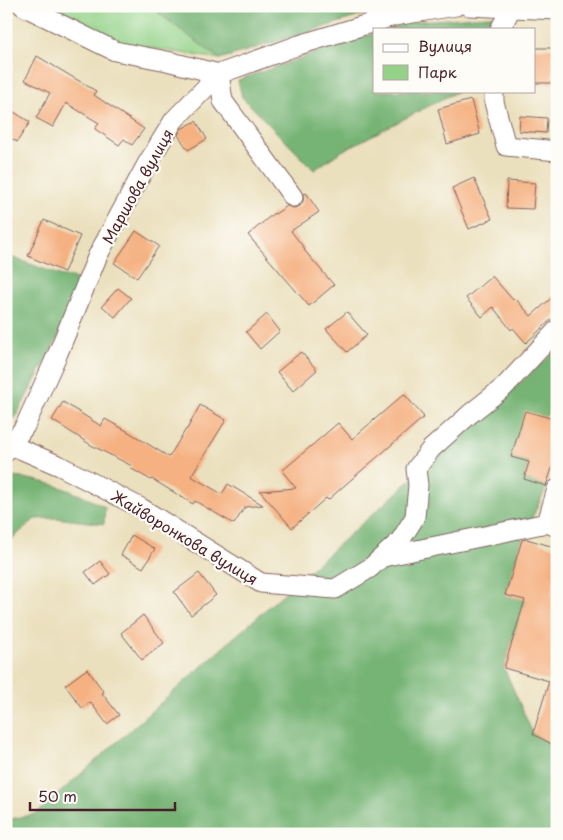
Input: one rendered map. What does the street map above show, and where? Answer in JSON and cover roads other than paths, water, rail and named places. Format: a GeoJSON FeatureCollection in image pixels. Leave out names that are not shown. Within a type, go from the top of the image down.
{"type":"FeatureCollection","features":[{"type":"Feature","properties":{"kind":"street"},"geometry":{"type":"LineString","coordinates":[[23,6],[115,51],[168,61],[218,74],[223,101],[294,197]]}},
{"type":"Feature","properties":{"kind":"street","name":"Маршова вулиця"},"geometry":{"type":"LineString","coordinates":[[8,447],[25,426],[58,353],[98,255],[147,164],[174,120],[218,74],[299,45],[394,16],[456,6]]}},
{"type":"Feature","properties":{"kind":"street"},"geometry":{"type":"LineString","coordinates":[[469,6],[557,10]]}},
{"type":"Feature","properties":{"kind":"street"},"geometry":{"type":"LineString","coordinates":[[501,28],[511,8]]}},
{"type":"Feature","properties":{"kind":"street"},"geometry":{"type":"LineString","coordinates":[[494,92],[494,102],[506,146],[557,151]]}},
{"type":"Feature","properties":{"kind":"street","name":"Жайворонкова вулиця"},"geometry":{"type":"LineString","coordinates":[[8,447],[60,466],[141,508],[261,583],[336,589],[370,568],[400,540],[415,517],[418,485],[416,469],[431,449],[504,387],[557,330]]}},
{"type":"Feature","properties":{"kind":"street"},"geometry":{"type":"LineString","coordinates":[[382,557],[552,525],[557,489]]}}]}
